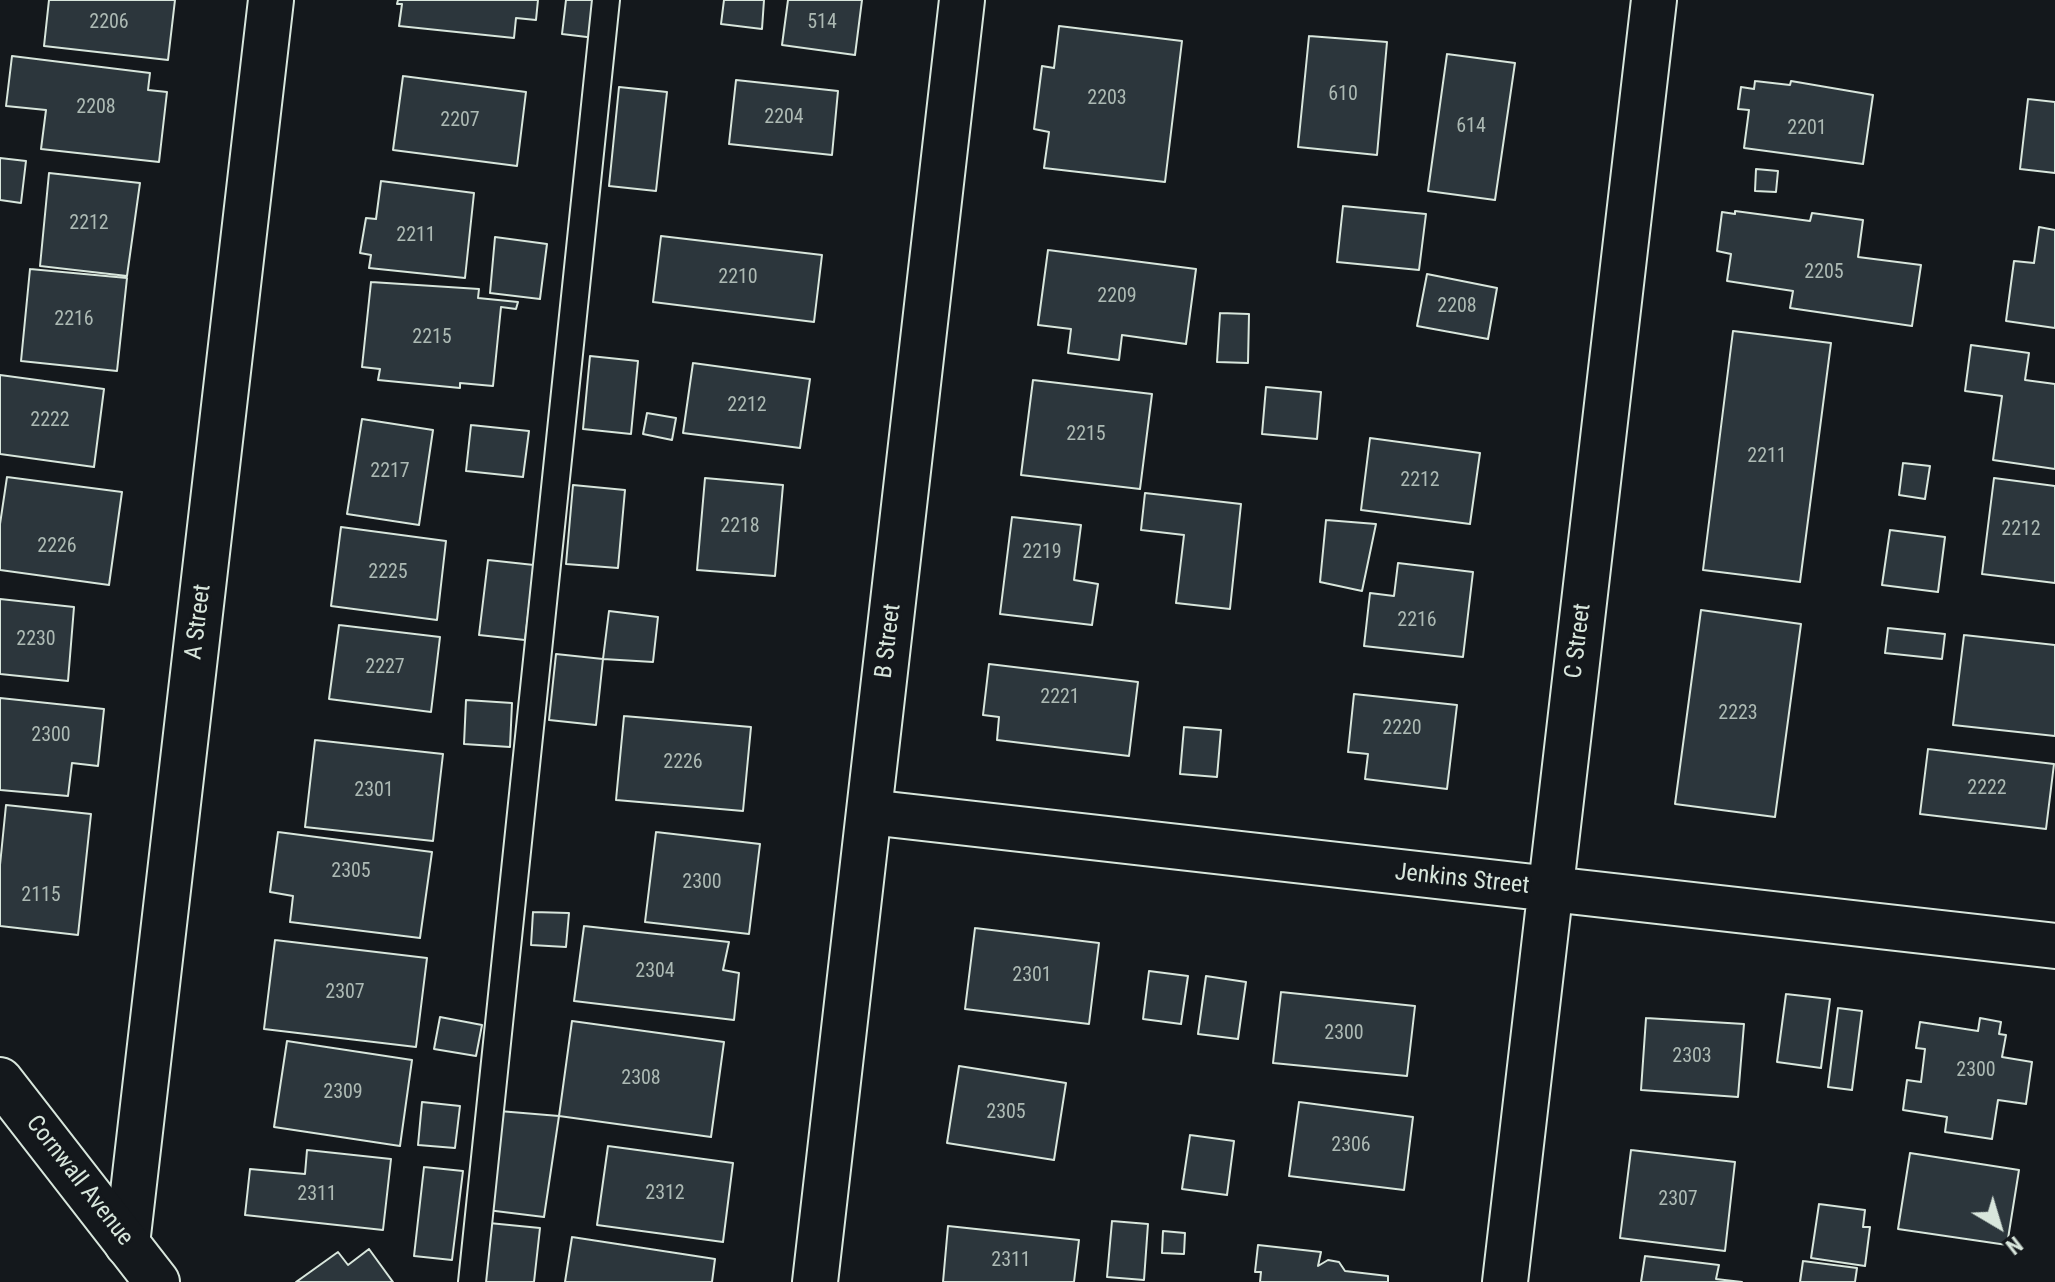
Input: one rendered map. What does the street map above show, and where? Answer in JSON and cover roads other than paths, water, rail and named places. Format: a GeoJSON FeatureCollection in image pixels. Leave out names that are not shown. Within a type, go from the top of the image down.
{"type":"FeatureCollection","features":[{"type":"Feature","properties":{"kind":"street","name":"A Street"},"geometry":{"type":"LineString","coordinates":[[127,1244],[271,0]]}},
{"type":"Feature","properties":{"kind":"street","name":"B Street"},"geometry":{"type":"LineString","coordinates":[[815,1282],[962,0]]}},
{"type":"Feature","properties":{"kind":"street","name":"C Street"},"geometry":{"type":"LineString","coordinates":[[1505,1282],[1654,0]]}},
{"type":"Feature","properties":{"kind":"street","name":"Jenkins Street"},"geometry":{"type":"LineString","coordinates":[[869,812],[2055,946]]}},
{"type":"Feature","properties":{"kind":"street","name":"Cornwall Avenue"},"geometry":{"type":"LineString","coordinates":[[0,1080],[157,1282]]}},
{"type":"Feature","properties":{"kind":"lane"},"geometry":{"type":"LineString","coordinates":[[472,1282],[606,0]]}}]}
